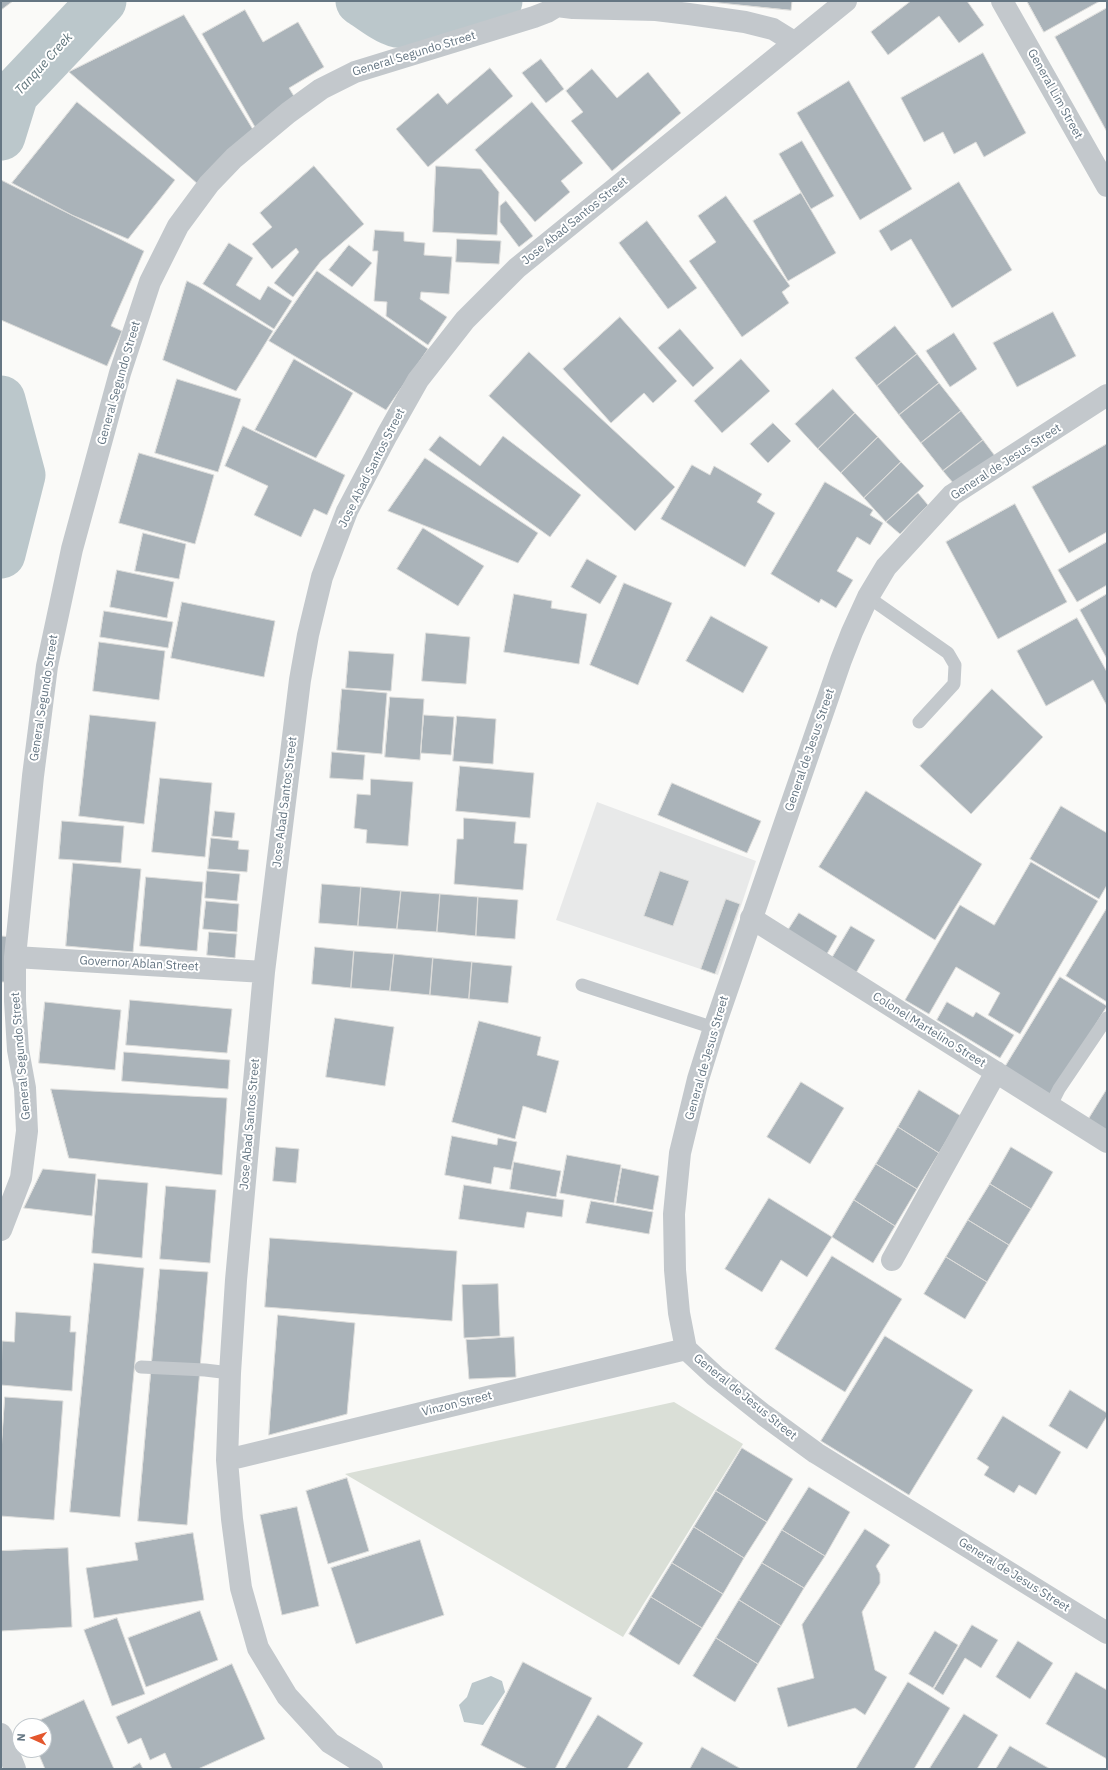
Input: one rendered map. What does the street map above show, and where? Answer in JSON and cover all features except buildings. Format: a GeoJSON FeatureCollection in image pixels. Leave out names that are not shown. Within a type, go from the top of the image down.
{"type":"FeatureCollection","features":[{"type":"Feature","properties":{"kind":"street","name":"Jose Abad Santos Street"},"geometry":{"type":"LineString","coordinates":[[372,1769],[330,1743],[287,1696],[258,1648],[241,1588],[232,1519],[228,1460],[230,1373],[236,1280],[264,972],[300,680],[308,635],[322,577],[347,511],[387,435],[418,380],[465,320],[517,268],[846,1]]}},
{"type":"Feature","properties":{"kind":"street","name":"General Lim Street"},"geometry":{"type":"LineString","coordinates":[[1002,1],[1107,186]]}},
{"type":"Feature","properties":{"kind":"street","name":"General Segundo Street"},"geometry":{"type":"LineString","coordinates":[[1,1230],[21,1178],[27,1130],[25,1088],[18,1050],[15,1002],[15,957],[33,776],[47,666],[72,549],[120,373],[150,282],[178,226],[209,184],[234,158],[288,112],[321,89],[355,72],[534,17],[547,12],[554,3],[573,8],[656,10],[745,22],[773,29],[794,42]]}},
{"type":"Feature","properties":{"kind":"street","name":"General de Jesus Street"},"geometry":{"type":"LineString","coordinates":[[1107,395],[952,495],[886,567],[868,597],[841,660],[714,1028],[698,1079],[680,1153],[674,1214],[675,1270],[686,1349],[715,1376],[764,1415],[816,1453],[1107,1633]]}},
{"type":"Feature","properties":{"kind":"street","name":"Colonel Martelino Street"},"geometry":{"type":"LineString","coordinates":[[751,918],[1051,1105],[1107,1142]]}},
{"type":"Feature","properties":{"kind":"street","name":"Governor Ablan Street"},"geometry":{"type":"LineString","coordinates":[[15,957],[264,972]]}},
{"type":"Feature","properties":{"kind":"street"},"geometry":{"type":"LineString","coordinates":[[892,1260],[996,1072]]}},
{"type":"Feature","properties":{"kind":"street","name":"Vinzon Street"},"geometry":{"type":"LineString","coordinates":[[228,1460],[686,1349]]}},
{"type":"Feature","properties":{"kind":"street"},"geometry":{"type":"LineString","coordinates":[[1,1734],[15,1769]]}},
{"type":"Feature","properties":{"kind":"lane"},"geometry":{"type":"LineString","coordinates":[[868,597],[948,653],[955,665],[954,684],[919,722]]}},
{"type":"Feature","properties":{"kind":"lane"},"geometry":{"type":"LineString","coordinates":[[582,985],[714,1028]]}},
{"type":"Feature","properties":{"kind":"lane"},"geometry":{"type":"LineString","coordinates":[[1051,1105],[1059,1089],[1107,1018]]}},
{"type":"Feature","properties":{"kind":"lane"},"geometry":{"type":"LineString","coordinates":[[141,1367],[205,1370],[230,1373]]}},
{"type":"Feature","properties":{"kind":"shaded area"},"geometry":{"type":"Polygon","coordinates":[[[597,802],[756,861],[718,975],[556,920],[597,802]]]}},
{"type":"Feature","properties":{"kind":"shaded area"},"geometry":{"type":"Polygon","coordinates":[[[674,1402],[743,1444],[623,1637],[345,1474],[674,1402]]]}},
{"type":"Feature","properties":{"kind":"shaded area"},"geometry":{"type":"Polygon","coordinates":[[[491,1676],[502,1681],[505,1692],[483,1725],[464,1722],[459,1705],[467,1697],[472,1683],[491,1676]]]}},
{"type":"Feature","properties":{"kind":"waterway","name":"Tanque Creek"},"geometry":{"type":"LineString","coordinates":[[1,136],[14,94],[102,1]]}},
{"type":"Feature","properties":{"kind":"waterway","name":"Tanque Creek"},"geometry":{"type":"LineString","coordinates":[[360,1],[393,22],[410,24],[437,23],[449,20],[474,12],[498,1]]}},
{"type":"Feature","properties":{"kind":"waterway","name":"Tanque Creek"},"geometry":{"type":"LineString","coordinates":[[1,400],[21,475],[1,554]]}}]}
